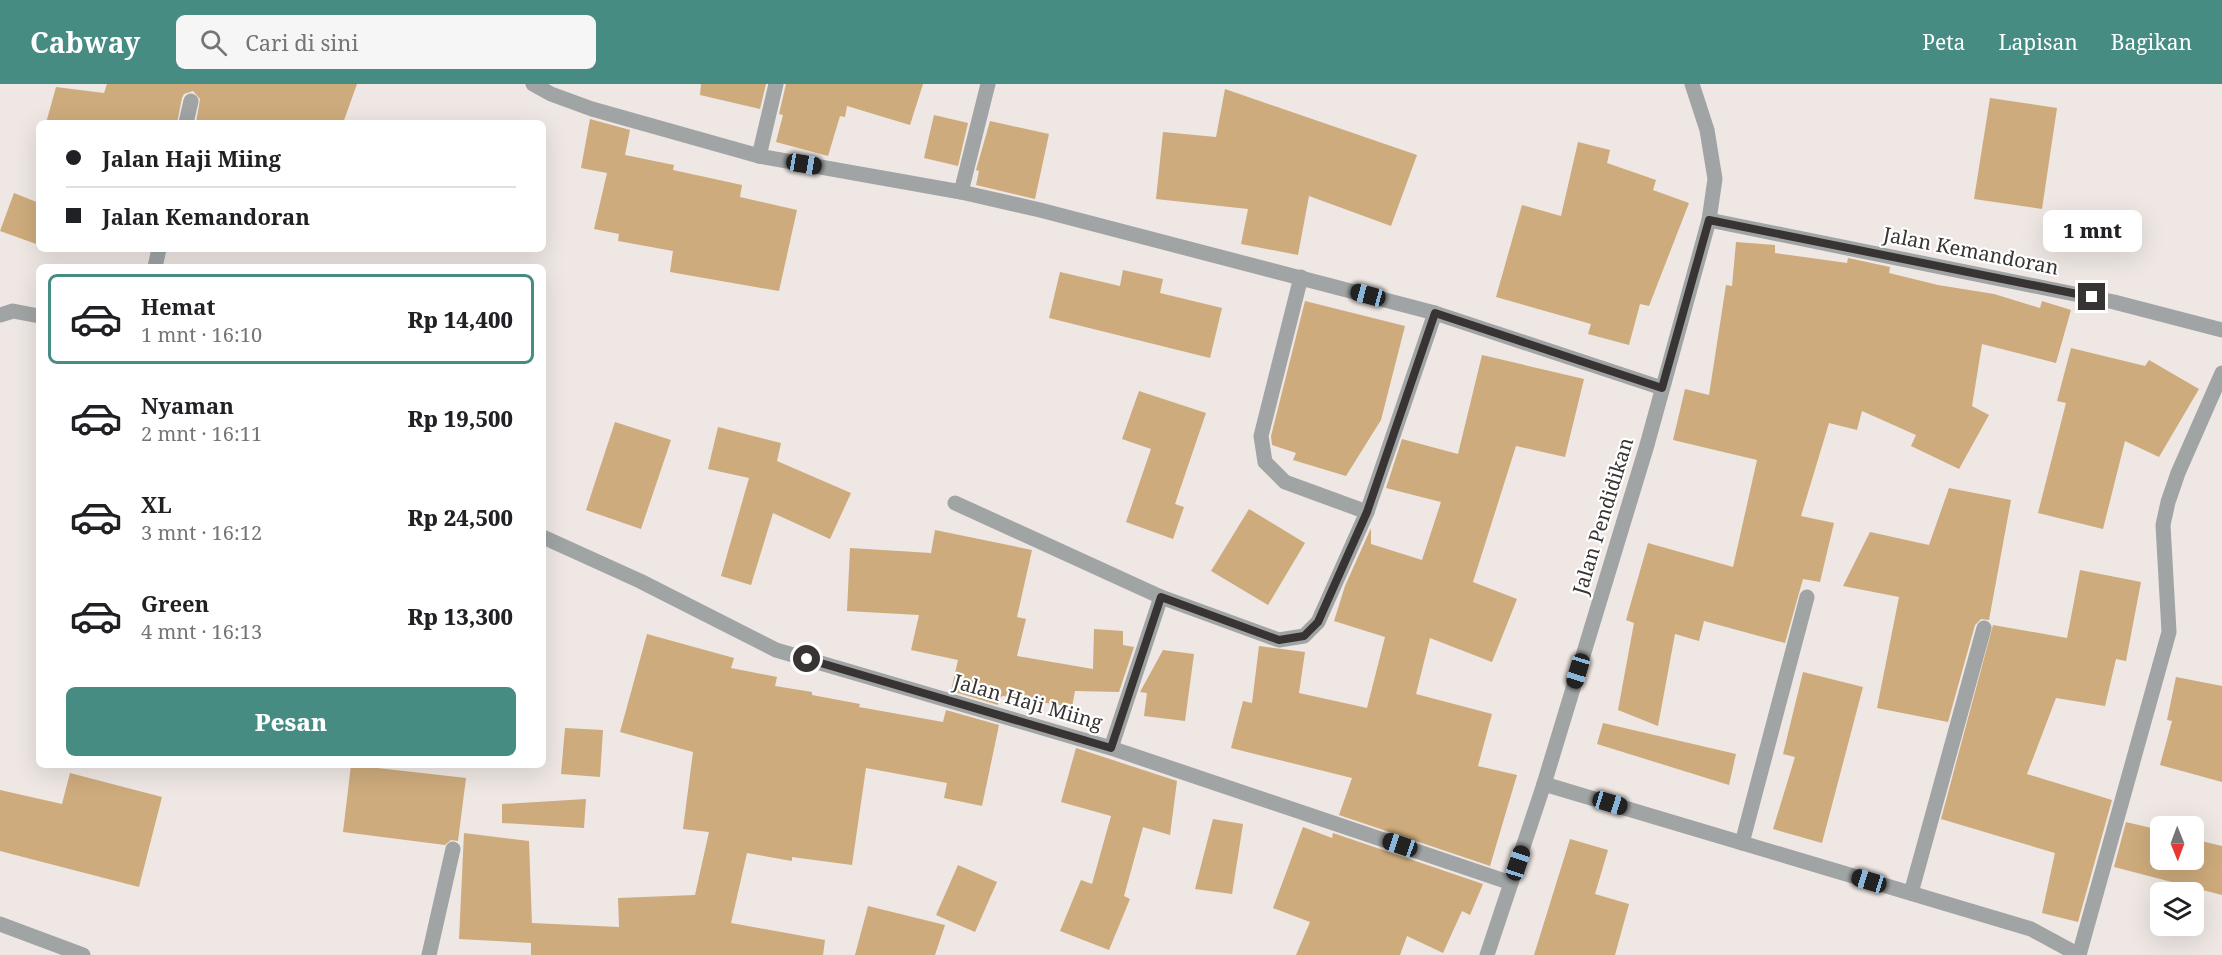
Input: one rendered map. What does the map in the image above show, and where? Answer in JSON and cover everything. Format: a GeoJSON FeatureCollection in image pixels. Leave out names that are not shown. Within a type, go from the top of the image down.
{"type":"FeatureCollection","features":[{"type":"Feature","properties":{"kind":"street"},"geometry":{"type":"LineString","coordinates":[[533,84],[551,94],[592,109],[759,156],[961,192],[1435,313],[1662,388]]}},
{"type":"Feature","properties":{"kind":"street"},"geometry":{"type":"LineString","coordinates":[[759,156],[776,84]]}},
{"type":"Feature","properties":{"kind":"street"},"geometry":{"type":"LineString","coordinates":[[961,192],[988,84]]}},
{"type":"Feature","properties":{"kind":"street","name":"Jalan Pendidikan"},"geometry":{"type":"LineString","coordinates":[[1487,955],[1544,784],[1662,388],[1709,220],[1715,179],[1707,130],[1692,84]]}},
{"type":"Feature","properties":{"kind":"street"},"geometry":{"type":"LineString","coordinates":[[187,120],[191,101]]}},
{"type":"Feature","properties":{"kind":"street","name":"Jalan Kemandoran"},"geometry":{"type":"LineString","coordinates":[[1709,220],[2114,302],[2222,330]]}},
{"type":"Feature","properties":{"kind":"street"},"geometry":{"type":"LineString","coordinates":[[1301,277],[1261,436],[1264,462],[1285,482],[1367,512]]}},
{"type":"Feature","properties":{"kind":"street"},"geometry":{"type":"LineString","coordinates":[[0,315],[13,311],[36,315]]}},
{"type":"Feature","properties":{"kind":"street"},"geometry":{"type":"LineString","coordinates":[[955,503],[1161,597],[1279,640],[1304,636],[1318,622],[1367,512],[1435,313]]}},
{"type":"Feature","properties":{"kind":"street"},"geometry":{"type":"LineString","coordinates":[[1544,784],[2031,929],[2050,948],[2079,955],[2169,632],[2163,525],[2168,502],[2222,373]]}},
{"type":"Feature","properties":{"kind":"street","name":"Jalan Haji Miing"},"geometry":{"type":"LineString","coordinates":[[546,538],[640,581],[776,650],[1111,748],[1511,883]]}},
{"type":"Feature","properties":{"kind":"street"},"geometry":{"type":"LineString","coordinates":[[1111,748],[1161,597]]}},
{"type":"Feature","properties":{"kind":"street"},"geometry":{"type":"LineString","coordinates":[[1742,843],[1807,597]]}},
{"type":"Feature","properties":{"kind":"street"},"geometry":{"type":"LineString","coordinates":[[1911,893],[1984,628]]}},
{"type":"Feature","properties":{"kind":"street"},"geometry":{"type":"LineString","coordinates":[[429,955],[453,849]]}},
{"type":"Feature","properties":{"kind":"street"},"geometry":{"type":"LineString","coordinates":[[0,924],[83,955]]}},
{"type":"Feature","properties":{"kind":"building"},"geometry":{"type":"Polygon","coordinates":[[[107,84],[357,84],[344,120],[196,120],[200,99],[193,91],[184,94],[178,120],[47,120],[56,87],[104,93],[107,84]]]}},
{"type":"Feature","properties":{"kind":"building"},"geometry":{"type":"Polygon","coordinates":[[[701,84],[766,84],[760,109],[700,95],[701,84]]]}},
{"type":"Feature","properties":{"kind":"building"},"geometry":{"type":"Polygon","coordinates":[[[786,84],[923,84],[910,125],[847,106],[845,117],[840,116],[828,156],[776,142],[783,115],[779,114],[786,84]]]}},
{"type":"Feature","properties":{"kind":"building"},"geometry":{"type":"Polygon","coordinates":[[[1225,89],[1417,155],[1391,226],[1309,196],[1298,255],[1241,244],[1248,209],[1156,199],[1163,132],[1216,137],[1225,89]]]}},
{"type":"Feature","properties":{"kind":"building"},"geometry":{"type":"Polygon","coordinates":[[[1990,98],[2057,108],[2042,209],[1974,199],[1990,98]]]}},
{"type":"Feature","properties":{"kind":"building"},"geometry":{"type":"Polygon","coordinates":[[[934,115],[968,123],[958,166],[924,158],[934,115]]]}},
{"type":"Feature","properties":{"kind":"building"},"geometry":{"type":"Polygon","coordinates":[[[590,119],[630,130],[625,155],[674,165],[673,170],[742,185],[740,197],[797,210],[779,291],[670,272],[673,251],[618,241],[619,234],[594,229],[607,173],[581,168],[590,119]]]}},
{"type":"Feature","properties":{"kind":"building"},"geometry":{"type":"Polygon","coordinates":[[[990,121],[1049,134],[1035,199],[976,185],[979,171],[976,170],[990,121]]]}},
{"type":"Feature","properties":{"kind":"building"},"geometry":{"type":"Polygon","coordinates":[[[1578,142],[1610,150],[1607,163],[1656,180],[1653,190],[1689,203],[1649,306],[1640,304],[1629,345],[1588,334],[1591,324],[1496,297],[1522,205],[1561,216],[1578,142]]]}},
{"type":"Feature","properties":{"kind":"building"},"geometry":{"type":"Polygon","coordinates":[[[14,193],[36,202],[36,244],[0,231],[14,193]]]}},
{"type":"Feature","properties":{"kind":"building"},"geometry":{"type":"Polygon","coordinates":[[[1736,242],[1775,245],[1775,253],[1847,263],[1848,258],[1890,267],[1889,273],[1938,285],[1994,294],[2040,308],[2042,301],[2071,310],[2056,363],[1982,344],[1972,406],[1989,415],[1959,469],[1911,446],[1916,435],[1862,411],[1857,430],[1829,423],[1801,516],[1834,523],[1820,582],[1803,579],[1785,643],[1704,621],[1699,641],[1675,634],[1658,726],[1618,710],[1634,623],[1626,620],[1648,543],[1733,567],[1757,460],[1673,440],[1685,389],[1709,395],[1726,285],[1732,286],[1736,242]]]}},
{"type":"Feature","properties":{"kind":"building"},"geometry":{"type":"Polygon","coordinates":[[[1123,270],[1163,279],[1160,293],[1222,308],[1210,358],[1049,318],[1060,272],[1120,286],[1123,270]]]}},
{"type":"Feature","properties":{"kind":"building"},"geometry":{"type":"Polygon","coordinates":[[[1305,301],[1405,326],[1381,420],[1346,476],[1293,460],[1296,453],[1272,445],[1271,436],[1305,301]]]}},
{"type":"Feature","properties":{"kind":"building"},"geometry":{"type":"Polygon","coordinates":[[[2071,348],[2145,366],[2149,360],[2199,389],[2159,457],[2125,441],[2103,529],[2038,513],[2066,403],[2057,401],[2071,348]]]}},
{"type":"Feature","properties":{"kind":"building"},"geometry":{"type":"Polygon","coordinates":[[[1482,355],[1584,379],[1565,457],[1516,446],[1473,582],[1517,599],[1492,662],[1430,638],[1416,694],[1492,714],[1478,766],[1517,775],[1490,866],[1339,815],[1352,778],[1231,748],[1243,701],[1252,703],[1259,646],[1305,652],[1299,693],[1367,708],[1385,637],[1334,621],[1345,586],[1371,528],[1371,544],[1422,560],[1441,502],[1386,488],[1402,439],[1458,454],[1482,355]]]}},
{"type":"Feature","properties":{"kind":"building"},"geometry":{"type":"Polygon","coordinates":[[[1139,391],[1206,413],[1175,504],[1184,507],[1173,539],[1126,522],[1151,449],[1122,439],[1139,391]]]}},
{"type":"Feature","properties":{"kind":"building"},"geometry":{"type":"Polygon","coordinates":[[[615,422],[671,440],[641,529],[586,510],[615,422]]]}},
{"type":"Feature","properties":{"kind":"building"},"geometry":{"type":"Polygon","coordinates":[[[718,427],[781,443],[777,461],[851,493],[830,539],[773,513],[751,585],[721,576],[749,478],[708,469],[718,427]]]}},
{"type":"Feature","properties":{"kind":"building"},"geometry":{"type":"Polygon","coordinates":[[[1949,488],[2011,500],[1989,620],[1981,619],[1975,625],[1948,722],[1877,708],[1899,597],[1843,586],[1870,532],[1929,545],[1949,488]]]}},
{"type":"Feature","properties":{"kind":"building"},"geometry":{"type":"Polygon","coordinates":[[[1249,509],[1305,543],[1268,605],[1211,571],[1249,509]]]}},
{"type":"Feature","properties":{"kind":"building"},"geometry":{"type":"Polygon","coordinates":[[[935,530],[1032,550],[1017,617],[1026,619],[1017,656],[1093,669],[1094,629],[1123,631],[1123,645],[1134,647],[1119,692],[1075,691],[1072,707],[1004,696],[999,697],[998,705],[951,691],[958,660],[911,650],[919,615],[847,611],[850,548],[931,553],[935,530]]]}},
{"type":"Feature","properties":{"kind":"building"},"geometry":{"type":"Polygon","coordinates":[[[2080,570],[2141,582],[2126,661],[2116,659],[2105,706],[2056,698],[2027,774],[2112,800],[2078,922],[2042,913],[2055,853],[1941,819],[1993,625],[2067,638],[2080,570]]]}},
{"type":"Feature","properties":{"kind":"building"},"geometry":{"type":"Polygon","coordinates":[[[647,634],[734,658],[731,668],[777,677],[775,686],[860,704],[859,707],[943,722],[946,710],[999,725],[982,806],[944,798],[947,783],[866,768],[852,865],[792,857],[792,861],[747,853],[731,923],[825,940],[823,955],[531,955],[531,943],[459,939],[464,833],[529,841],[532,925],[532,923],[619,927],[618,898],[695,895],[709,832],[683,829],[693,752],[620,732],[647,634]]]}},
{"type":"Feature","properties":{"kind":"building"},"geometry":{"type":"Polygon","coordinates":[[[1163,650],[1194,654],[1185,721],[1144,716],[1147,693],[1140,692],[1163,650]]]}},
{"type":"Feature","properties":{"kind":"building"},"geometry":{"type":"Polygon","coordinates":[[[1803,672],[1863,687],[1822,843],[1773,829],[1795,757],[1783,754],[1803,672]]]}},
{"type":"Feature","properties":{"kind":"building"},"geometry":{"type":"Polygon","coordinates":[[[2176,677],[2222,686],[2222,782],[2160,765],[2172,721],[2167,720],[2176,677]]]}},
{"type":"Feature","properties":{"kind":"building"},"geometry":{"type":"Polygon","coordinates":[[[1603,723],[1736,754],[1729,785],[1597,744],[1603,723]]]}},
{"type":"Feature","properties":{"kind":"building"},"geometry":{"type":"Polygon","coordinates":[[[565,728],[603,730],[600,777],[561,774],[565,728]]]}},
{"type":"Feature","properties":{"kind":"building"},"geometry":{"type":"Polygon","coordinates":[[[1076,748],[1177,781],[1170,835],[1143,827],[1124,896],[1130,899],[1109,950],[1060,931],[1081,880],[1092,884],[1111,816],[1061,802],[1076,748]]]}},
{"type":"Feature","properties":{"kind":"building"},"geometry":{"type":"Polygon","coordinates":[[[351,768],[378,768],[466,778],[458,841],[451,840],[445,845],[343,832],[351,768]]]}},
{"type":"Feature","properties":{"kind":"building"},"geometry":{"type":"Polygon","coordinates":[[[70,773],[162,797],[139,887],[0,851],[0,790],[62,804],[70,773]]]}},
{"type":"Feature","properties":{"kind":"building"},"geometry":{"type":"Polygon","coordinates":[[[586,799],[584,828],[502,823],[502,804],[586,799]]]}},
{"type":"Feature","properties":{"kind":"building"},"geometry":{"type":"Polygon","coordinates":[[[1213,819],[1243,824],[1232,894],[1195,889],[1213,819]]]}},
{"type":"Feature","properties":{"kind":"building"},"geometry":{"type":"Polygon","coordinates":[[[2126,822],[2150,828],[2150,870],[2204,870],[2204,842],[2222,846],[2222,895],[2204,890],[2204,882],[2172,882],[2114,867],[2126,822]]]}},
{"type":"Feature","properties":{"kind":"building"},"geometry":{"type":"Polygon","coordinates":[[[1303,827],[1332,838],[1333,833],[1483,884],[1470,915],[1462,911],[1443,953],[1407,936],[1400,955],[1296,955],[1310,922],[1273,908],[1303,827]]]}},
{"type":"Feature","properties":{"kind":"building"},"geometry":{"type":"Polygon","coordinates":[[[1570,839],[1608,850],[1595,894],[1629,904],[1615,955],[1534,955],[1570,839]]]}},
{"type":"Feature","properties":{"kind":"building"},"geometry":{"type":"Polygon","coordinates":[[[958,865],[997,882],[975,932],[936,915],[958,865]]]}},
{"type":"Feature","properties":{"kind":"building"},"geometry":{"type":"Polygon","coordinates":[[[868,906],[945,925],[935,955],[855,955],[868,906]]]}},
{"type":"Feature","properties":{"kind":"route"},"geometry":{"type":"LineString","coordinates":[[807,659],[1111,748],[1161,597],[1279,640],[1304,636],[1318,622],[1367,512],[1435,313],[1662,388],[1709,220],[2092,297]]}}]}
